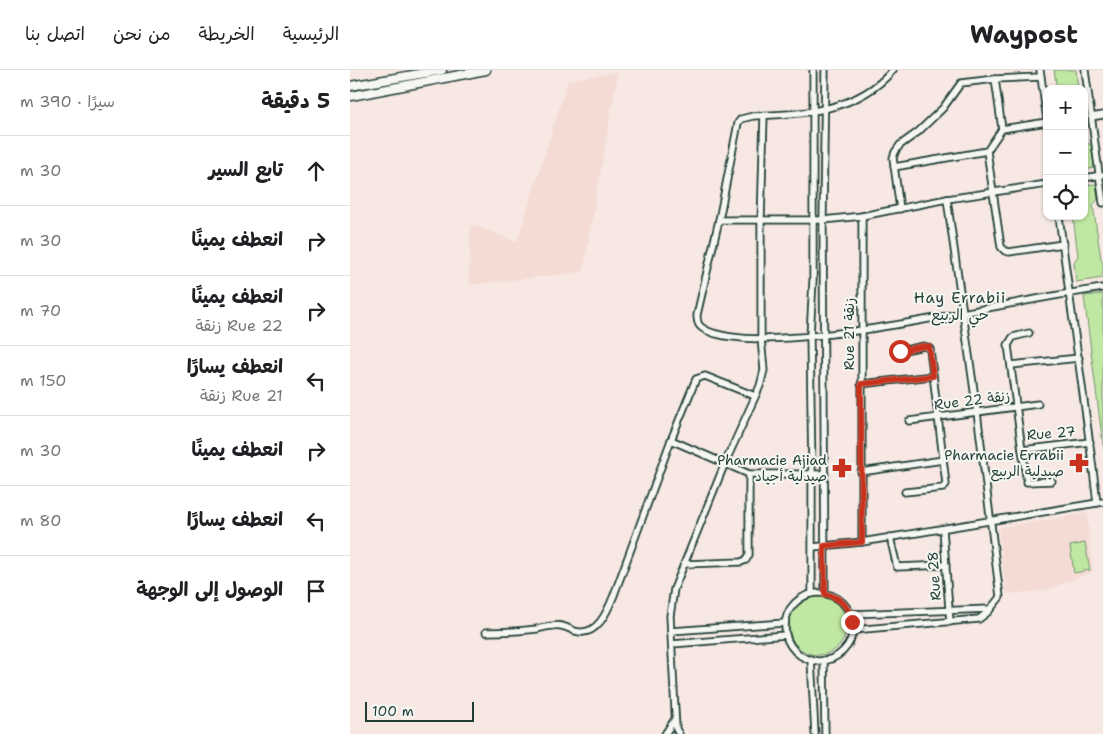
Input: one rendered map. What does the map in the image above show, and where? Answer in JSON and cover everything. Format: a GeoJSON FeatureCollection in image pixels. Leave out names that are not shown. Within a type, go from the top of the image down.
{"type":"FeatureCollection","features":[{"type":"Feature","properties":{"kind":"main road"},"geometry":{"type":"LineString","coordinates":[[442,70],[350,86],[351,97],[486,70]]}},
{"type":"Feature","properties":{"kind":"street"},"geometry":{"type":"LineString","coordinates":[[812,594],[810,336],[813,280],[813,70]]}},
{"type":"Feature","properties":{"kind":"street"},"geometry":{"type":"LineString","coordinates":[[825,70],[823,220],[825,594]]}},
{"type":"Feature","properties":{"kind":"street"},"geometry":{"type":"LineString","coordinates":[[892,70],[878,85],[850,102],[812,112],[746,117],[738,123],[697,316],[697,322],[700,327],[726,336],[761,339],[810,336],[963,313],[1103,288]]}},
{"type":"Feature","properties":{"kind":"street"},"geometry":{"type":"LineString","coordinates":[[1040,70],[1043,92]]}},
{"type":"Feature","properties":{"kind":"street"},"geometry":{"type":"LineString","coordinates":[[1085,70],[1101,175],[1103,203]]}},
{"type":"Feature","properties":{"kind":"street"},"geometry":{"type":"LineString","coordinates":[[900,209],[893,158],[895,152],[900,145],[911,138],[943,108],[961,83],[1041,77]]}},
{"type":"Feature","properties":{"kind":"street"},"geometry":{"type":"LineString","coordinates":[[995,79],[1002,129],[987,151],[1001,247],[1005,251],[1016,252],[1063,244]]}},
{"type":"Feature","properties":{"kind":"street"},"geometry":{"type":"LineString","coordinates":[[1091,117],[1103,115]]}},
{"type":"Feature","properties":{"kind":"street"},"geometry":{"type":"LineString","coordinates":[[678,734],[675,719],[672,644],[671,602],[674,589],[725,463],[755,396],[764,370],[761,339],[761,221],[764,116]]}},
{"type":"Feature","properties":{"kind":"street"},"geometry":{"type":"LineString","coordinates":[[1002,129],[1043,122]]}},
{"type":"Feature","properties":{"kind":"street"},"geometry":{"type":"LineString","coordinates":[[894,167],[987,151]]}},
{"type":"Feature","properties":{"kind":"street"},"geometry":{"type":"LineString","coordinates":[[1088,177],[1101,175]]}},
{"type":"Feature","properties":{"kind":"street"},"geometry":{"type":"LineString","coordinates":[[718,220],[823,220],[862,216],[948,199],[1043,185]]}},
{"type":"Feature","properties":{"kind":"street"},"geometry":{"type":"LineString","coordinates":[[853,630],[979,619],[1000,597],[948,199]]}},
{"type":"Feature","properties":{"kind":"street","name":"Rue 21 زنقة"},"geometry":{"type":"LineString","coordinates":[[862,216],[862,542]]}},
{"type":"Feature","properties":{"kind":"street"},"geometry":{"type":"LineString","coordinates":[[813,547],[862,542],[1100,503],[1060,220]]}},
{"type":"Feature","properties":{"kind":"street","name":"Rue 27"},"geometry":{"type":"LineString","coordinates":[[1028,333],[1013,337],[1008,345],[1022,450],[1090,442]]}},
{"type":"Feature","properties":{"kind":"street"},"geometry":{"type":"LineString","coordinates":[[900,351],[924,346],[929,347],[945,487],[905,492]]}},
{"type":"Feature","properties":{"kind":"street"},"geometry":{"type":"LineString","coordinates":[[1011,365],[1079,358]]}},
{"type":"Feature","properties":{"kind":"street"},"geometry":{"type":"LineString","coordinates":[[486,632],[511,632],[553,625],[583,632],[600,622],[606,614],[614,595],[671,440],[696,379],[705,376],[755,396]]}},
{"type":"Feature","properties":{"kind":"street","name":"Rue 22 زنقة"},"geometry":{"type":"LineString","coordinates":[[861,384],[933,376]]}},
{"type":"Feature","properties":{"kind":"street","name":"Rue 22 زنقة"},"geometry":{"type":"LineString","coordinates":[[909,421],[1038,404]]}},
{"type":"Feature","properties":{"kind":"street"},"geometry":{"type":"LineString","coordinates":[[671,440],[749,474],[825,474]]}},
{"type":"Feature","properties":{"kind":"street"},"geometry":{"type":"LineString","coordinates":[[1022,450],[1027,482],[1052,481]]}},
{"type":"Feature","properties":{"kind":"street"},"geometry":{"type":"LineString","coordinates":[[861,472],[943,460]]}},
{"type":"Feature","properties":{"kind":"street"},"geometry":{"type":"LineString","coordinates":[[684,564],[741,562],[746,560],[749,555],[749,474]]}},
{"type":"Feature","properties":{"kind":"street","name":"Rue 28"},"geometry":{"type":"LineString","coordinates":[[943,529],[950,622]]}},
{"type":"Feature","properties":{"kind":"street"},"geometry":{"type":"LineString","coordinates":[[890,537],[896,566],[946,565]]}},
{"type":"Feature","properties":{"kind":"street"},"geometry":{"type":"LineString","coordinates":[[812,594],[825,594],[845,604],[850,614],[853,630],[845,648],[835,656],[824,660],[811,659],[794,649],[786,635],[785,623],[792,606],[803,597],[812,594]]}},
{"type":"Feature","properties":{"kind":"street"},"geometry":{"type":"LineString","coordinates":[[850,614],[990,609]]}},
{"type":"Feature","properties":{"kind":"street"},"geometry":{"type":"LineString","coordinates":[[672,631],[785,623]]}},
{"type":"Feature","properties":{"kind":"street"},"geometry":{"type":"LineString","coordinates":[[672,644],[786,635]]}},
{"type":"Feature","properties":{"kind":"street"},"geometry":{"type":"LineString","coordinates":[[811,659],[815,734]]}},
{"type":"Feature","properties":{"kind":"street"},"geometry":{"type":"LineString","coordinates":[[824,660],[825,734]]}},
{"type":"Feature","properties":{"kind":"street"},"geometry":{"type":"LineString","coordinates":[[665,734],[675,719]]}},
{"type":"Feature","properties":{"kind":"shaded area"},"geometry":{"type":"Polygon","coordinates":[[[618,72],[583,272],[469,285],[471,224],[517,242],[568,80],[618,72]]]}},
{"type":"Feature","properties":{"kind":"shaded area"},"geometry":{"type":"Polygon","coordinates":[[[1087,513],[1093,572],[1043,591],[1006,594],[998,528],[1087,513]]]}},
{"type":"Feature","properties":{"kind":"green space"},"geometry":{"type":"Polygon","coordinates":[[[1054,70],[1076,70],[1078,85],[1056,85],[1054,70]]]}},
{"type":"Feature","properties":{"kind":"green space"},"geometry":{"type":"Polygon","coordinates":[[[1088,143],[1092,147],[1094,168],[1088,169],[1088,143]]]}},
{"type":"Feature","properties":{"kind":"green space"},"geometry":{"type":"Polygon","coordinates":[[[1096,184],[1098,199],[1093,205],[1101,259],[1103,261],[1103,278],[1076,282],[1074,262],[1078,256],[1074,220],[1088,220],[1088,185],[1096,184]]]}},
{"type":"Feature","properties":{"kind":"green space"},"geometry":{"type":"Polygon","coordinates":[[[1103,294],[1103,445],[1084,296],[1103,294]]]}},
{"type":"Feature","properties":{"kind":"green space"},"geometry":{"type":"Polygon","coordinates":[[[1085,543],[1090,570],[1074,573],[1070,546],[1085,543]]]}},
{"type":"Feature","properties":{"kind":"green space"},"geometry":{"type":"Polygon","coordinates":[[[818,597],[829,599],[842,610],[847,626],[845,637],[834,650],[818,655],[807,653],[794,642],[789,626],[791,615],[802,602],[818,597]]]}},
{"type":"Feature","properties":{"kind":"place","name":"Pharmacie Errabii صيدلية الربيع"},"geometry":{"type":"Point","coordinates":[1079,463]}},
{"type":"Feature","properties":{"kind":"place","name":"Pharmacie Ajiad صيدلية أجياد"},"geometry":{"type":"Point","coordinates":[842,468]}},
{"type":"Feature","properties":{"kind":"district","name":"Hay Errabii حي الربيع"},"geometry":{"type":"Point","coordinates":[960,306]}},
{"type":"Feature","properties":{"kind":"route"},"geometry":{"type":"LineString","coordinates":[[852,622],[845,604],[833,596],[825,594],[824,546],[862,542],[861,384],[933,376],[929,347],[924,346],[900,351]]}}]}
